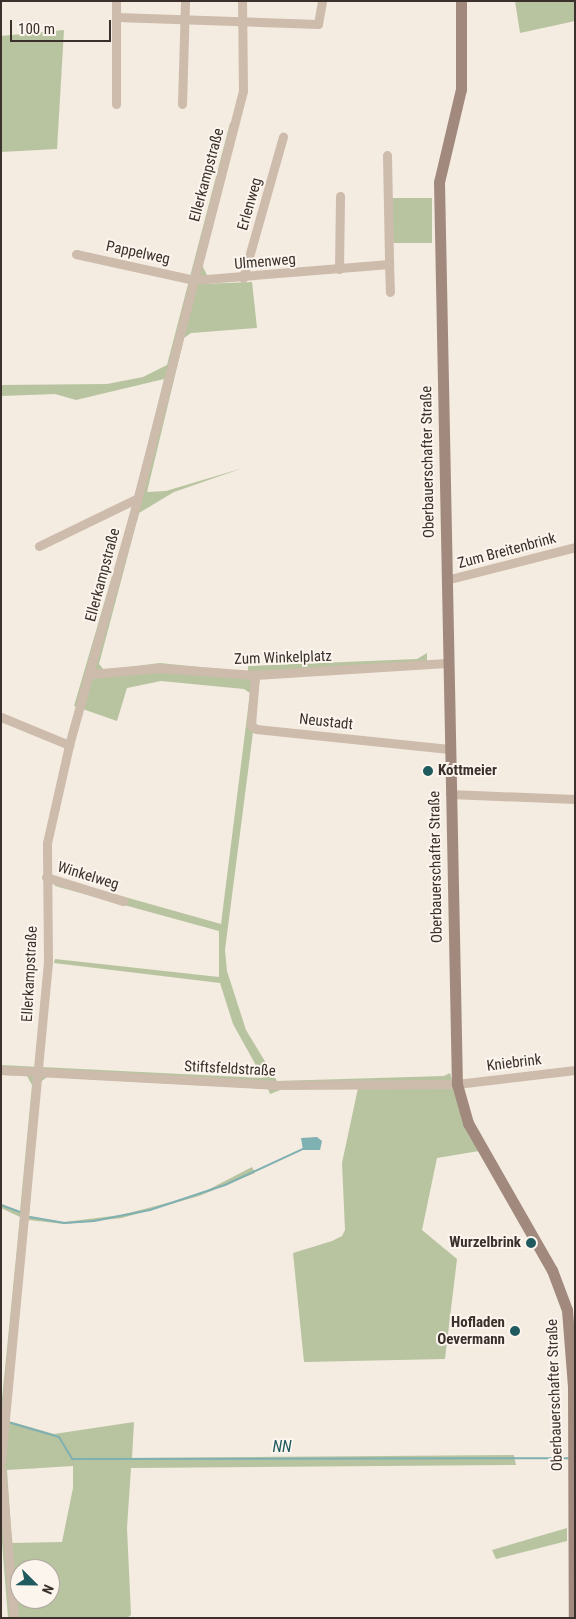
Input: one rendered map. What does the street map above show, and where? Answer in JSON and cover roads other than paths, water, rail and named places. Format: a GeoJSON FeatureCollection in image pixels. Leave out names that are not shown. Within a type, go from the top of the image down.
{"type":"FeatureCollection","features":[{"type":"Feature","properties":{"kind":"main road","name":"Oberbauerschafter Straße"},"geometry":{"type":"LineString","coordinates":[[461,1],[461,90],[441,162],[439,182],[447,663],[457,1084],[468,1123],[552,1270],[567,1310],[571,1341],[574,1457],[574,1618]]}},
{"type":"Feature","properties":{"kind":"street"},"geometry":{"type":"LineString","coordinates":[[116,1],[116,104]]}},
{"type":"Feature","properties":{"kind":"street"},"geometry":{"type":"LineString","coordinates":[[182,104],[185,1]]}},
{"type":"Feature","properties":{"kind":"street","name":"Ellerkampstraße"},"geometry":{"type":"LineString","coordinates":[[1,1461],[48,962],[47,843],[69,746],[138,498],[243,90],[242,1]]}},
{"type":"Feature","properties":{"kind":"street"},"geometry":{"type":"LineString","coordinates":[[116,17],[186,17],[318,24],[322,1]]}},
{"type":"Feature","properties":{"kind":"street","name":"Erlenweg"},"geometry":{"type":"LineString","coordinates":[[243,278],[283,137]]}},
{"type":"Feature","properties":{"kind":"street"},"geometry":{"type":"LineString","coordinates":[[387,155],[390,292]]}},
{"type":"Feature","properties":{"kind":"street"},"geometry":{"type":"LineString","coordinates":[[339,269],[340,196]]}},
{"type":"Feature","properties":{"kind":"street","name":"Pappelweg"},"geometry":{"type":"LineString","coordinates":[[76,254],[194,280]]}},
{"type":"Feature","properties":{"kind":"street","name":"Ulmenweg"},"geometry":{"type":"LineString","coordinates":[[194,280],[243,278],[389,264]]}},
{"type":"Feature","properties":{"kind":"street","name":"Ellerkampstraße"},"geometry":{"type":"LineString","coordinates":[[39,546],[138,498]]}},
{"type":"Feature","properties":{"kind":"street","name":"Zum Breitenbrink"},"geometry":{"type":"LineString","coordinates":[[446,580],[575,547]]}},
{"type":"Feature","properties":{"kind":"street","name":"Zum Winkelplatz"},"geometry":{"type":"LineString","coordinates":[[90,674],[159,668],[255,675],[447,663]]}},
{"type":"Feature","properties":{"kind":"street","name":"Neustadt"},"geometry":{"type":"LineString","coordinates":[[255,675],[251,725],[256,729],[449,748]]}},
{"type":"Feature","properties":{"kind":"street"},"geometry":{"type":"LineString","coordinates":[[1,717],[69,746]]}},
{"type":"Feature","properties":{"kind":"street"},"geometry":{"type":"LineString","coordinates":[[450,794],[575,799]]}},
{"type":"Feature","properties":{"kind":"street","name":"Winkelweg"},"geometry":{"type":"LineString","coordinates":[[46,877],[123,901]]}},
{"type":"Feature","properties":{"kind":"street","name":"Stiftsfeldstraße"},"geometry":{"type":"LineString","coordinates":[[1,1070],[276,1085],[457,1084]]}},
{"type":"Feature","properties":{"kind":"street","name":"Kniebrink"},"geometry":{"type":"LineString","coordinates":[[457,1084],[575,1070]]}},
{"type":"Feature","properties":{"kind":"street"},"geometry":{"type":"LineString","coordinates":[[1,1469],[14,1618]]}},
{"type":"Feature","properties":{"kind":"water"},"geometry":{"type":"Polygon","coordinates":[[[317,1137],[322,1141],[320,1150],[303,1150],[301,1138],[317,1137]]]}},
{"type":"Feature","properties":{"kind":"waterway","name":"NN"},"geometry":{"type":"LineString","coordinates":[[30,1217],[64,1223],[94,1221],[150,1210],[225,1185],[303,1149]]}},
{"type":"Feature","properties":{"kind":"waterway","name":"NN"},"geometry":{"type":"LineString","coordinates":[[1,1205],[20,1212]]}},
{"type":"Feature","properties":{"kind":"waterway","name":"NN"},"geometry":{"type":"LineString","coordinates":[[11,1423],[59,1437],[72,1459],[568,1458]]}},
{"type":"Feature","properties":{"kind":"place","name":"Kottmeier"},"geometry":{"type":"Point","coordinates":[428,771]}},
{"type":"Feature","properties":{"kind":"place","name":"Wurzelbrink"},"geometry":{"type":"Point","coordinates":[531,1243]}},
{"type":"Feature","properties":{"kind":"place","name":"Hofladen Oevermann"},"geometry":{"type":"Point","coordinates":[515,1331]}}]}
